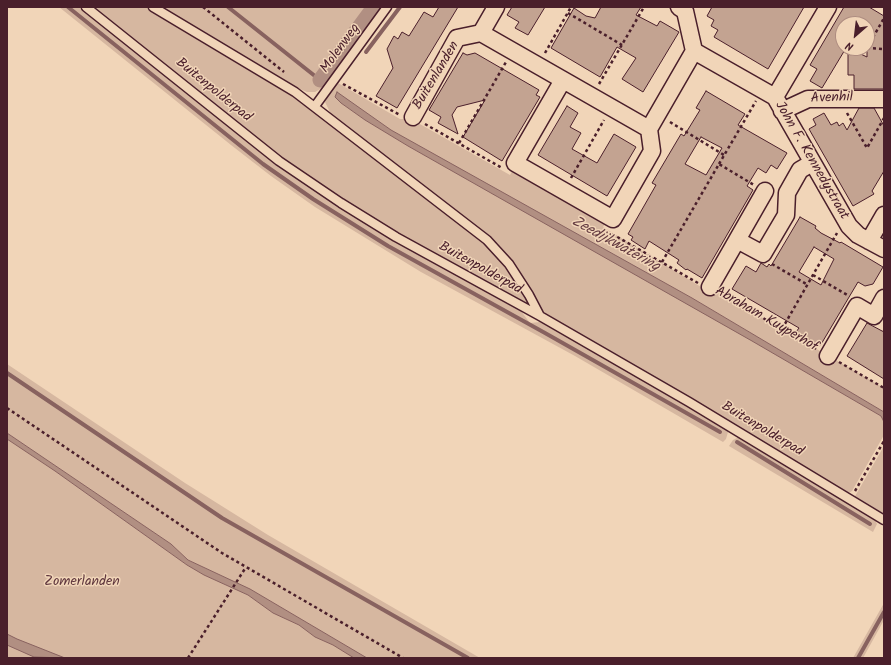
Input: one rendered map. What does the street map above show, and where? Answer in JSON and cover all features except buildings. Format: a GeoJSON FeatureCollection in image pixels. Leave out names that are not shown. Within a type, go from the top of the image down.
{"type":"FeatureCollection","features":[{"type":"Feature","properties":{"kind":"street"},"geometry":{"type":"LineString","coordinates":[[496,7],[481,33],[648,129]]}},
{"type":"Feature","properties":{"kind":"street"},"geometry":{"type":"LineString","coordinates":[[768,94],[828,7]]}},
{"type":"Feature","properties":{"kind":"street"},"geometry":{"type":"LineString","coordinates":[[563,80],[516,163],[613,219],[652,151],[648,129],[694,51],[684,8]]}},
{"type":"Feature","properties":{"kind":"street","name":"Buitenlanden"},"geometry":{"type":"LineString","coordinates":[[413,117],[457,38],[481,33]]}},
{"type":"Feature","properties":{"kind":"street","name":"John F. Kennedystraat"},"geometry":{"type":"LineString","coordinates":[[694,51],[768,94],[782,111],[845,220],[854,232],[884,249]]}},
{"type":"Feature","properties":{"kind":"street","name":"Avenhil"},"geometry":{"type":"LineString","coordinates":[[782,111],[808,99],[884,99]]}},
{"type":"Feature","properties":{"kind":"street"},"geometry":{"type":"LineString","coordinates":[[737,240],[763,254],[786,215],[787,193],[800,170],[812,163]]}},
{"type":"Feature","properties":{"kind":"street","name":"Abraham Kuyperhof"},"geometry":{"type":"LineString","coordinates":[[710,287],[765,191]]}},
{"type":"Feature","properties":{"kind":"street"},"geometry":{"type":"LineString","coordinates":[[869,241],[884,215]]}},
{"type":"Feature","properties":{"kind":"street"},"geometry":{"type":"LineString","coordinates":[[828,356],[857,306],[874,316],[884,298]]}},
{"type":"Feature","properties":{"kind":"lane","name":"Buitenpolderpad"},"geometry":{"type":"LineString","coordinates":[[86,7],[292,171],[383,229],[540,316],[689,402],[884,520]]}},
{"type":"Feature","properties":{"kind":"lane"},"geometry":{"type":"LineString","coordinates":[[153,7],[278,81],[315,106],[495,247],[519,278],[540,316]]}},
{"type":"Feature","properties":{"kind":"lane","name":"Molenweg"},"geometry":{"type":"LineString","coordinates":[[315,106],[387,7]]}},
{"type":"Feature","properties":{"kind":"path"},"geometry":{"type":"LineString","coordinates":[[203,7],[289,75]]}},
{"type":"Feature","properties":{"kind":"path"},"geometry":{"type":"LineString","coordinates":[[538,66],[571,7]]}},
{"type":"Feature","properties":{"kind":"path"},"geometry":{"type":"LineString","coordinates":[[592,97],[644,7]]}},
{"type":"Feature","properties":{"kind":"path"},"geometry":{"type":"LineString","coordinates":[[568,13],[622,45]]}},
{"type":"Feature","properties":{"kind":"path"},"geometry":{"type":"LineString","coordinates":[[875,34],[884,18]]}},
{"type":"Feature","properties":{"kind":"path"},"geometry":{"type":"LineString","coordinates":[[459,143],[512,51]]}},
{"type":"Feature","properties":{"kind":"path"},"geometry":{"type":"LineString","coordinates":[[335,79],[397,115],[413,117],[508,171],[516,163]]}},
{"type":"Feature","properties":{"kind":"path"},"geometry":{"type":"LineString","coordinates":[[662,262],[724,155],[768,94]]}},
{"type":"Feature","properties":{"kind":"path"},"geometry":{"type":"LineString","coordinates":[[838,99],[867,148],[884,118]]}},
{"type":"Feature","properties":{"kind":"path"},"geometry":{"type":"LineString","coordinates":[[563,190],[611,108]]}},
{"type":"Feature","properties":{"kind":"path"},"geometry":{"type":"LineString","coordinates":[[657,115],[724,155]]}},
{"type":"Feature","properties":{"kind":"path"},"geometry":{"type":"LineString","coordinates":[[719,164],[765,191]]}},
{"type":"Feature","properties":{"kind":"path"},"geometry":{"type":"LineString","coordinates":[[613,219],[610,232],[705,287],[710,287]]}},
{"type":"Feature","properties":{"kind":"path"},"geometry":{"type":"LineString","coordinates":[[782,329],[813,276],[813,272],[845,220]]}},
{"type":"Feature","properties":{"kind":"path"},"geometry":{"type":"LineString","coordinates":[[763,254],[766,261],[808,285]]}},
{"type":"Feature","properties":{"kind":"path"},"geometry":{"type":"LineString","coordinates":[[813,276],[854,298],[857,306]]}},
{"type":"Feature","properties":{"kind":"path","name":"Abraham Kuyperhof"},"geometry":{"type":"LineString","coordinates":[[710,287],[884,388]]}},
{"type":"Feature","properties":{"kind":"path"},"geometry":{"type":"LineString","coordinates":[[7,408],[222,553],[403,658]]}},
{"type":"Feature","properties":{"kind":"path"},"geometry":{"type":"LineString","coordinates":[[850,499],[884,441]]}},
{"type":"Feature","properties":{"kind":"path"},"geometry":{"type":"LineString","coordinates":[[188,658],[246,567]]}},
{"type":"Feature","properties":{"kind":"green space"},"geometry":{"type":"Polygon","coordinates":[[[59,7],[80,7],[271,160],[352,215],[390,238],[521,311],[530,323],[540,322],[548,325],[723,425],[728,432],[726,439],[723,442],[575,356],[421,272],[315,207],[231,145],[59,7]]]}},
{"type":"Feature","properties":{"kind":"green space"},"geometry":{"type":"Polygon","coordinates":[[[91,7],[146,7],[307,105],[486,245],[501,262],[529,302],[529,305],[397,234],[316,182],[278,155],[91,7]]]}},
{"type":"Feature","properties":{"kind":"green space"},"geometry":{"type":"Polygon","coordinates":[[[162,7],[384,7],[326,86],[315,92],[307,92],[293,86],[162,7]]]}},
{"type":"Feature","properties":{"kind":"green space"},"geometry":{"type":"Polygon","coordinates":[[[338,83],[400,119],[411,119],[510,175],[513,169],[606,222],[603,227],[706,290],[711,288],[884,388],[884,412],[692,298],[433,154],[391,130],[355,105],[335,95],[341,103],[365,120],[408,146],[713,318],[881,416],[884,422],[884,435],[852,491],[847,494],[549,317],[539,306],[504,251],[497,243],[332,116],[325,102],[330,92],[338,83]]]}},
{"type":"Feature","properties":{"kind":"green space"},"geometry":{"type":"Polygon","coordinates":[[[7,364],[185,483],[268,535],[480,658],[367,658],[250,589],[188,560],[171,544],[7,433],[7,364]]]}},
{"type":"Feature","properties":{"kind":"green space"},"geometry":{"type":"Polygon","coordinates":[[[741,438],[875,520],[877,524],[873,532],[729,446],[733,440],[741,438]]]}},
{"type":"Feature","properties":{"kind":"green space","name":"Zomerlanden"},"geometry":{"type":"Polygon","coordinates":[[[7,439],[55,471],[187,565],[204,575],[248,595],[273,613],[299,625],[315,637],[333,645],[354,658],[7,658],[7,439]]]}},
{"type":"Feature","properties":{"kind":"green space"},"geometry":{"type":"Polygon","coordinates":[[[884,446],[884,516],[854,498],[884,446]]]}},
{"type":"Feature","properties":{"kind":"green space"},"geometry":{"type":"Polygon","coordinates":[[[884,603],[884,620],[863,658],[853,658],[884,603]]]}},
{"type":"Feature","properties":{"kind":"shaded area"},"geometry":{"type":"Polygon","coordinates":[[[337,92],[391,130],[692,298],[884,412],[884,422],[881,416],[752,341],[408,146],[365,120],[341,103],[335,97],[337,92]]]}},
{"type":"Feature","properties":{"kind":"shaded area"},"geometry":{"type":"Polygon","coordinates":[[[7,433],[171,544],[188,560],[250,589],[367,658],[354,658],[333,645],[315,637],[299,625],[273,613],[248,595],[204,575],[187,565],[55,471],[7,439],[7,433]]]}},
{"type":"Feature","properties":{"kind":"shaded area"},"geometry":{"type":"Polygon","coordinates":[[[7,634],[65,658],[34,657],[7,645],[7,634]]]}},
{"type":"Feature","properties":{"kind":"waterway"},"geometry":{"type":"LineString","coordinates":[[68,7],[263,164],[313,199],[388,246],[720,432]]}},
{"type":"Feature","properties":{"kind":"waterway","name":"Zeedijkwatering"},"geometry":{"type":"LineString","coordinates":[[228,7],[325,84]]}},
{"type":"Feature","properties":{"kind":"waterway"},"geometry":{"type":"LineString","coordinates":[[320,80],[374,7]]}},
{"type":"Feature","properties":{"kind":"waterway"},"geometry":{"type":"LineString","coordinates":[[366,52],[400,7]]}},
{"type":"Feature","properties":{"kind":"waterway"},"geometry":{"type":"LineString","coordinates":[[7,373],[222,518],[468,658]]}},
{"type":"Feature","properties":{"kind":"waterway"},"geometry":{"type":"LineString","coordinates":[[737,442],[870,524]]}},
{"type":"Feature","properties":{"kind":"waterway"},"geometry":{"type":"LineString","coordinates":[[858,658],[884,612]]}}]}
